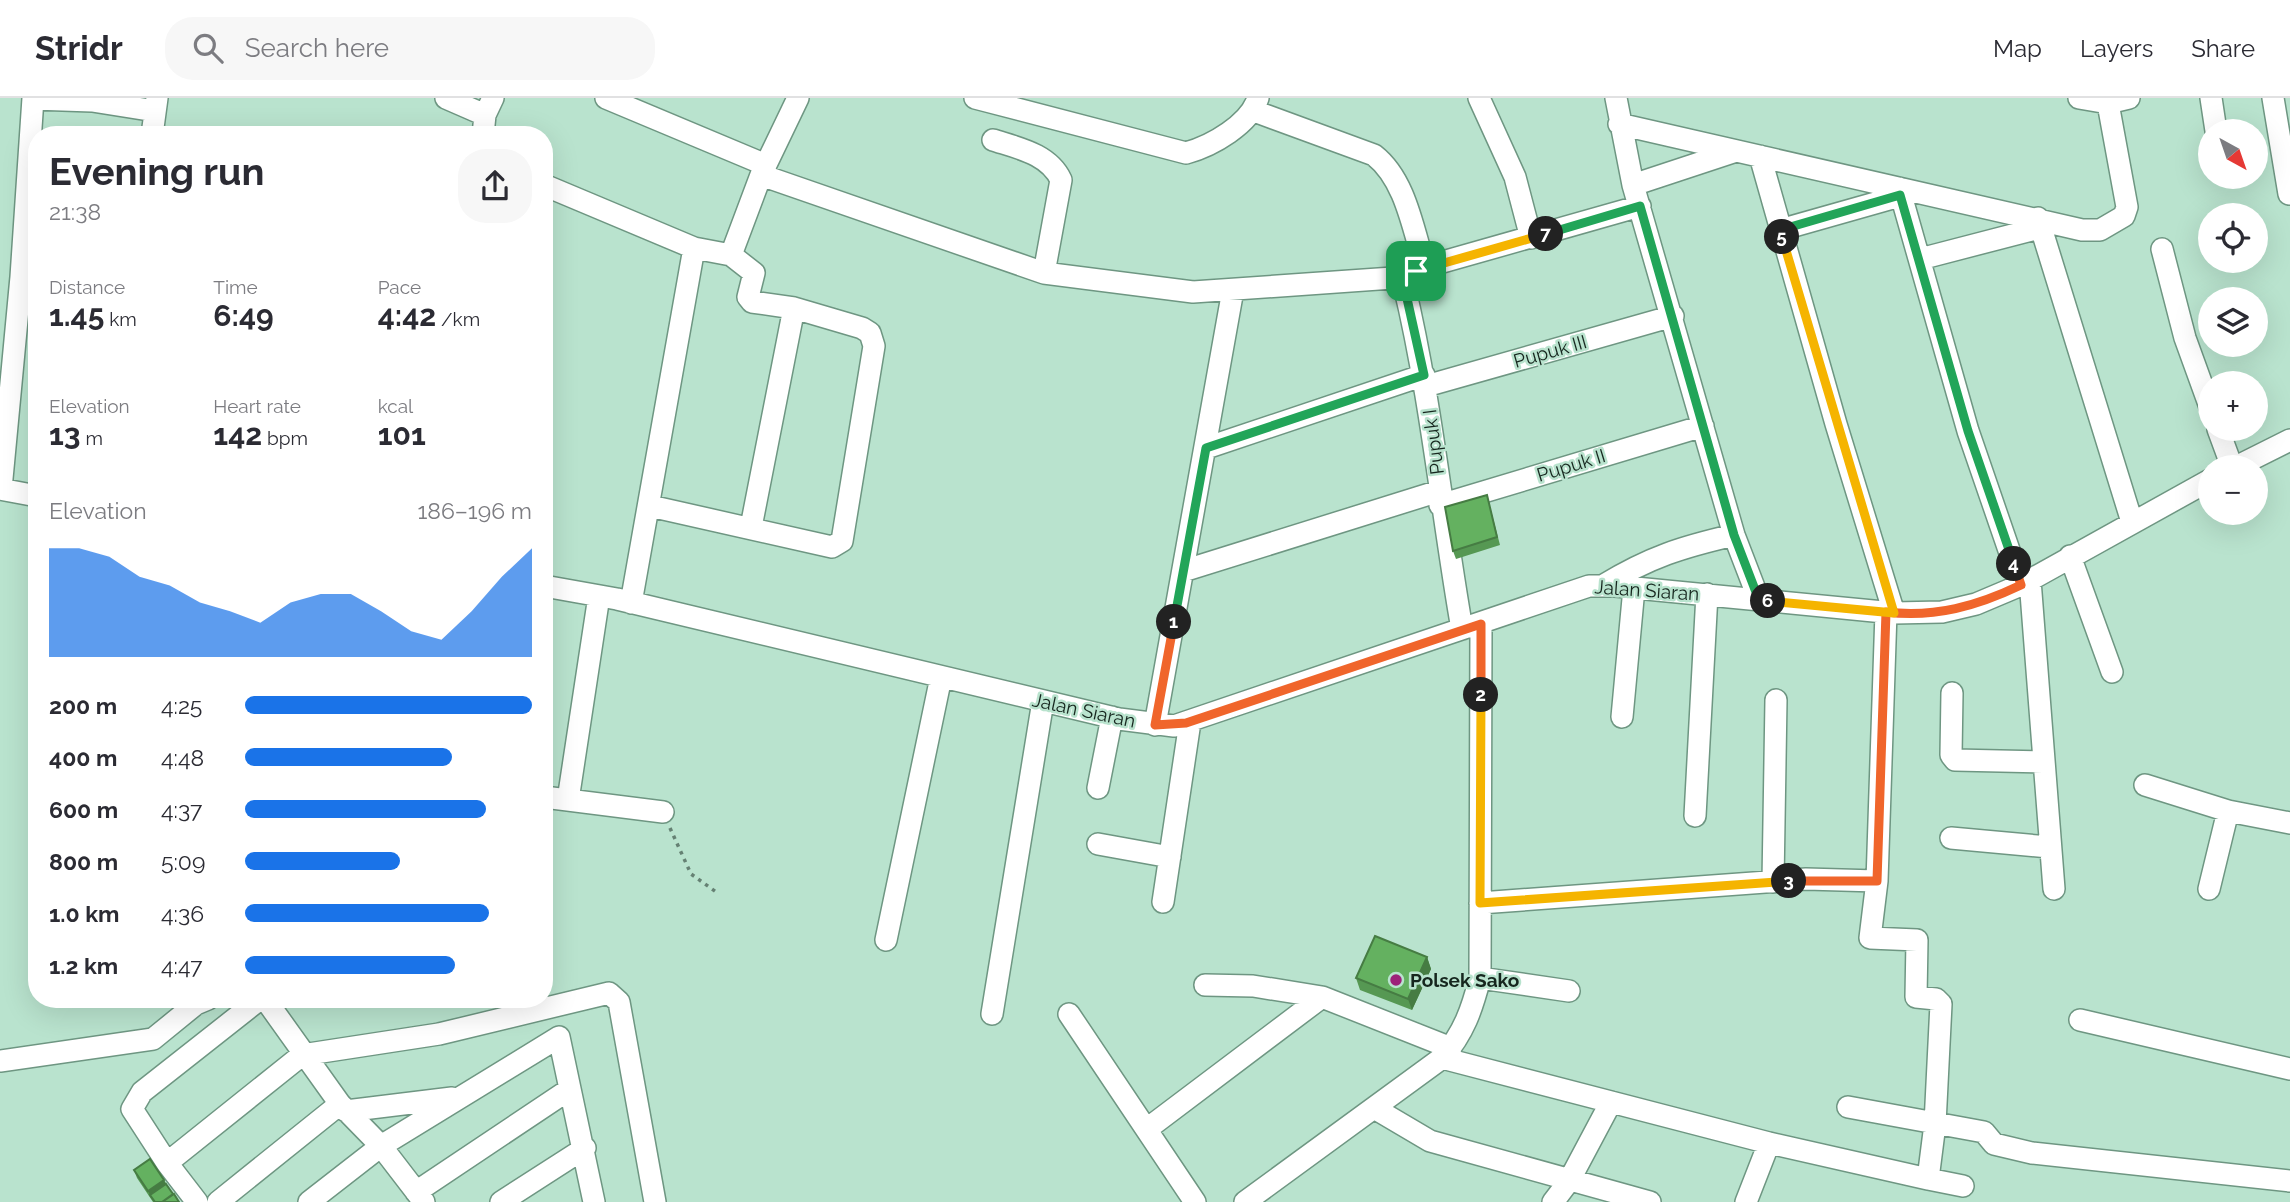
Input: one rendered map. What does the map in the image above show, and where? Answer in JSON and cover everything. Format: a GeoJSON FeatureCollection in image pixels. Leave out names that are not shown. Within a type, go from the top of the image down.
{"type":"FeatureCollection","features":[{"type":"Feature","properties":{"kind":"street"},"geometry":{"type":"LineString","coordinates":[[31,126],[33,98],[156,104],[153,126]]}},
{"type":"Feature","properties":{"kind":"street"},"geometry":{"type":"LineString","coordinates":[[446,98],[487,116]]}},
{"type":"Feature","properties":{"kind":"street"},"geometry":{"type":"LineString","coordinates":[[606,98],[763,170],[1044,273],[1193,292],[1415,272],[1640,206]]}},
{"type":"Feature","properties":{"kind":"street"},"geometry":{"type":"LineString","coordinates":[[731,256],[763,170],[798,98]]}},
{"type":"Feature","properties":{"kind":"street"},"geometry":{"type":"LineString","coordinates":[[975,98],[1186,153],[1204,148],[1256,104]]}},
{"type":"Feature","properties":{"kind":"street"},"geometry":{"type":"LineString","coordinates":[[1479,98],[1515,177],[1531,238]]}},
{"type":"Feature","properties":{"kind":"street"},"geometry":{"type":"LineString","coordinates":[[1616,98],[1633,185],[1673,316],[1734,535],[1759,600]]}},
{"type":"Feature","properties":{"kind":"street"},"geometry":{"type":"LineString","coordinates":[[1619,124],[2039,223],[2100,230],[2124,216],[2127,195],[2115,100],[2079,98]]}},
{"type":"Feature","properties":{"kind":"street"},"geometry":{"type":"LineString","coordinates":[[2210,98],[2214,119]]}},
{"type":"Feature","properties":{"kind":"street"},"geometry":{"type":"LineString","coordinates":[[2273,98],[2289,194]]}},
{"type":"Feature","properties":{"kind":"street","name":"Pupuk I"},"geometry":{"type":"LineString","coordinates":[[1256,104],[1374,155],[1387,164],[1398,182],[1415,272],[1404,285],[1425,381],[1439,498],[1471,627],[1480,903],[1479,978],[1470,1017],[1447,1053]]}},
{"type":"Feature","properties":{"kind":"street"},"geometry":{"type":"LineString","coordinates":[[993,140],[1021,149],[1050,163],[1061,180],[1044,273]]}},
{"type":"Feature","properties":{"kind":"street"},"geometry":{"type":"LineString","coordinates":[[1633,185],[1736,151]]}},
{"type":"Feature","properties":{"kind":"street"},"geometry":{"type":"LineString","coordinates":[[1760,156],[1890,613],[1877,881],[1870,938],[1917,940],[1916,997],[1939,1000],[1941,1004],[1936,1124],[1928,1179]]}},
{"type":"Feature","properties":{"kind":"street"},"geometry":{"type":"LineString","coordinates":[[28,173],[21,278],[0,489],[28,494]]}},
{"type":"Feature","properties":{"kind":"street"},"geometry":{"type":"LineString","coordinates":[[553,189],[694,248],[731,256],[754,274],[748,291],[750,300],[759,304],[794,308],[862,328],[870,333],[874,346],[842,541],[832,547],[650,506]]}},
{"type":"Feature","properties":{"kind":"street"},"geometry":{"type":"LineString","coordinates":[[1780,230],[1900,191]]}},
{"type":"Feature","properties":{"kind":"street"},"geometry":{"type":"LineString","coordinates":[[1900,191],[1968,431],[2025,582],[2054,890]]}},
{"type":"Feature","properties":{"kind":"street"},"geometry":{"type":"LineString","coordinates":[[1920,259],[2039,223]]}},
{"type":"Feature","properties":{"kind":"street"},"geometry":{"type":"LineString","coordinates":[[2039,223],[2132,522]]}},
{"type":"Feature","properties":{"kind":"street"},"geometry":{"type":"LineString","coordinates":[[631,603],[694,248]]}},
{"type":"Feature","properties":{"kind":"street"},"geometry":{"type":"LineString","coordinates":[[2162,248],[2185,338],[2198,374]]}},
{"type":"Feature","properties":{"kind":"street"},"geometry":{"type":"LineString","coordinates":[[1155,725],[1233,290]]}},
{"type":"Feature","properties":{"kind":"street"},"geometry":{"type":"LineString","coordinates":[[751,527],[794,308]]}},
{"type":"Feature","properties":{"kind":"street","name":"Pupuk III"},"geometry":{"type":"LineString","coordinates":[[1206,448],[1425,381],[1673,316]]}},
{"type":"Feature","properties":{"kind":"street","name":"Pupuk II"},"geometry":{"type":"LineString","coordinates":[[1183,571],[1703,426]]}},
{"type":"Feature","properties":{"kind":"street"},"geometry":{"type":"LineString","coordinates":[[2259,455],[2290,440]]}},
{"type":"Feature","properties":{"kind":"street","name":"Jalan Siaran"},"geometry":{"type":"LineString","coordinates":[[553,588],[631,603],[1112,717],[1174,726],[1471,627],[1564,592],[1604,585],[1890,613],[1937,613],[1960,609],[2025,582],[2198,486]]}},
{"type":"Feature","properties":{"kind":"street"},"geometry":{"type":"LineString","coordinates":[[1604,585],[1644,561],[1677,548],[1734,535]]}},
{"type":"Feature","properties":{"kind":"street"},"geometry":{"type":"LineString","coordinates":[[2070,556],[2112,672]]}},
{"type":"Feature","properties":{"kind":"street"},"geometry":{"type":"LineString","coordinates":[[1622,717],[1634,588]]}},
{"type":"Feature","properties":{"kind":"street"},"geometry":{"type":"LineString","coordinates":[[1695,816],[1707,594]]}},
{"type":"Feature","properties":{"kind":"street"},"geometry":{"type":"LineString","coordinates":[[568,800],[599,596]]}},
{"type":"Feature","properties":{"kind":"street"},"geometry":{"type":"LineString","coordinates":[[887,940],[941,677]]}},
{"type":"Feature","properties":{"kind":"street"},"geometry":{"type":"LineString","coordinates":[[1952,693],[1951,755],[1955,761],[2043,762]]}},
{"type":"Feature","properties":{"kind":"street"},"geometry":{"type":"LineString","coordinates":[[1773,882],[1776,700]]}},
{"type":"Feature","properties":{"kind":"street"},"geometry":{"type":"LineString","coordinates":[[992,1014],[1043,701]]}},
{"type":"Feature","properties":{"kind":"street"},"geometry":{"type":"LineString","coordinates":[[1098,788],[1112,717]]}},
{"type":"Feature","properties":{"kind":"street"},"geometry":{"type":"LineString","coordinates":[[1163,902],[1190,722]]}},
{"type":"Feature","properties":{"kind":"street"},"geometry":{"type":"LineString","coordinates":[[2145,785],[2228,811],[2290,823]]}},
{"type":"Feature","properties":{"kind":"street"},"geometry":{"type":"LineString","coordinates":[[553,798],[663,812]]}},
{"type":"Feature","properties":{"kind":"street"},"geometry":{"type":"LineString","coordinates":[[2209,889],[2228,811]]}},
{"type":"Feature","properties":{"kind":"street"},"geometry":{"type":"LineString","coordinates":[[1951,838],[2049,847]]}},
{"type":"Feature","properties":{"kind":"street"},"geometry":{"type":"LineString","coordinates":[[1098,844],[1170,857]]}},
{"type":"Feature","properties":{"kind":"street"},"geometry":{"type":"LineString","coordinates":[[1480,903],[1805,879],[1877,881]]}},
{"type":"Feature","properties":{"kind":"street"},"geometry":{"type":"LineString","coordinates":[[1479,978],[1569,991]]}},
{"type":"Feature","properties":{"kind":"street"},"geometry":{"type":"LineString","coordinates":[[1205,985],[1252,986],[1322,997],[1447,1053],[1611,1102],[1769,1143],[1963,1186]]}},
{"type":"Feature","properties":{"kind":"street"},"geometry":{"type":"LineString","coordinates":[[594,1202],[585,1148],[553,1004],[609,993],[619,1002],[655,1202]]}},
{"type":"Feature","properties":{"kind":"street"},"geometry":{"type":"LineString","coordinates":[[1147,1129],[1322,997]]}},
{"type":"Feature","properties":{"kind":"street"},"geometry":{"type":"LineString","coordinates":[[0,1061],[153,1039],[191,1008]]}},
{"type":"Feature","properties":{"kind":"street"},"geometry":{"type":"LineString","coordinates":[[197,1202],[132,1111],[137,1099],[251,1008]]}},
{"type":"Feature","properties":{"kind":"street"},"geometry":{"type":"LineString","coordinates":[[268,1008],[343,1107],[381,1146],[420,1197],[570,1089]]}},
{"type":"Feature","properties":{"kind":"street"},"geometry":{"type":"LineString","coordinates":[[167,1163],[302,1055],[439,1034],[538,1008]]}},
{"type":"Feature","properties":{"kind":"street"},"geometry":{"type":"LineString","coordinates":[[1069,1014],[1195,1202]]}},
{"type":"Feature","properties":{"kind":"street"},"geometry":{"type":"LineString","coordinates":[[2080,1020],[2290,1069]]}},
{"type":"Feature","properties":{"kind":"street"},"geometry":{"type":"LineString","coordinates":[[309,1202],[336,1194],[381,1146],[559,1037]]}},
{"type":"Feature","properties":{"kind":"street"},"geometry":{"type":"LineString","coordinates":[[1245,1202],[1447,1053]]}},
{"type":"Feature","properties":{"kind":"street"},"geometry":{"type":"LineString","coordinates":[[218,1202],[343,1107],[457,1097]]}},
{"type":"Feature","properties":{"kind":"street"},"geometry":{"type":"LineString","coordinates":[[1553,1202],[1569,1181],[1611,1102]]}},
{"type":"Feature","properties":{"kind":"street"},"geometry":{"type":"LineString","coordinates":[[1848,1107],[1984,1132],[1994,1144],[2032,1153],[2290,1181]]}},
{"type":"Feature","properties":{"kind":"street"},"geometry":{"type":"LineString","coordinates":[[1374,1108],[1430,1141],[1650,1202]]}},
{"type":"Feature","properties":{"kind":"street"},"geometry":{"type":"LineString","coordinates":[[1746,1202],[1769,1143]]}},
{"type":"Feature","properties":{"kind":"street"},"geometry":{"type":"LineString","coordinates":[[501,1202],[585,1148]]}},
{"type":"Feature","properties":{"kind":"path"},"geometry":{"type":"LineString","coordinates":[[663,812],[691,874],[719,894]]}},
{"type":"Feature","properties":{"kind":"building"},"geometry":{"type":"Polygon","coordinates":[[[1487,495],[1497,537],[1453,551],[1445,507],[1487,495]]]}},
{"type":"Feature","properties":{"kind":"building","name":"Polsek Sako"},"geometry":{"type":"Polygon","coordinates":[[[1375,936],[1427,957],[1408,999],[1356,978],[1375,936]]]}},
{"type":"Feature","properties":{"kind":"building"},"geometry":{"type":"Polygon","coordinates":[[[150,1159],[164,1180],[148,1191],[134,1170],[150,1159]]]}},
{"type":"Feature","properties":{"kind":"building"},"geometry":{"type":"Polygon","coordinates":[[[166,1184],[173,1194],[162,1202],[155,1202],[150,1195],[166,1184]]]}},
{"type":"Feature","properties":{"kind":"building"},"geometry":{"type":"Polygon","coordinates":[[[174,1194],[179,1202],[162,1202],[174,1194]]]}},
{"type":"Feature","properties":{"kind":"place","name":"Polsek Sako"},"geometry":{"type":"Point","coordinates":[1396,980]}},
{"type":"Feature","properties":{"kind":"route"},"geometry":{"type":"LineString","coordinates":[[1416,271],[1406,276],[1404,285],[1424,375],[1206,448],[1155,725],[1174,726],[1186,723],[1481,624],[1480,903],[1805,879],[1877,881],[1886,612],[1894,613],[1909,614],[1937,613],[1967,607],[2021,585],[1968,431],[1900,195],[1780,230],[1894,613],[1886,612],[1783,601],[1759,600],[1734,535],[1640,206],[1416,271]]}}]}
